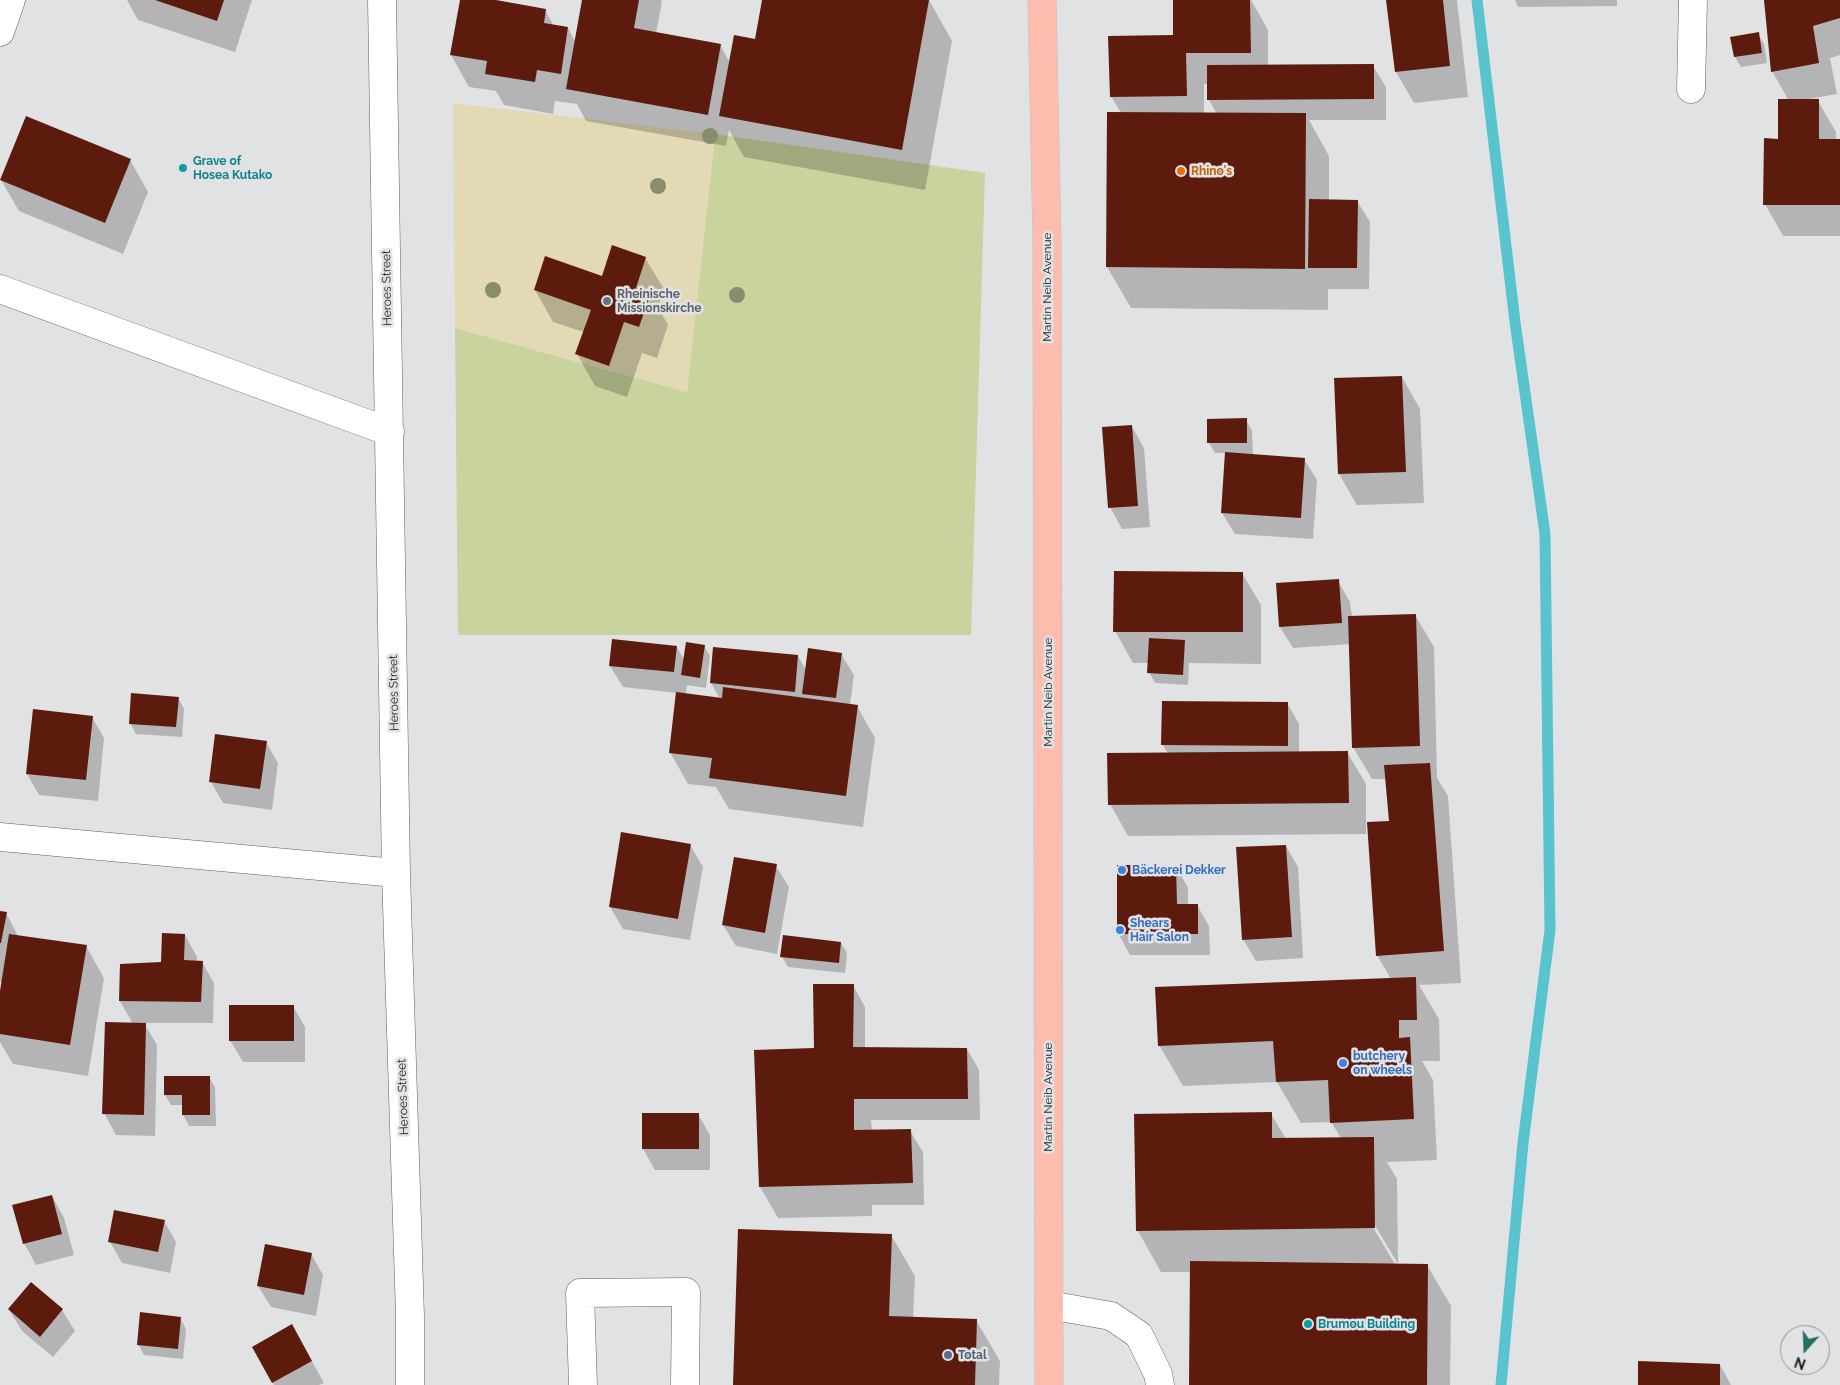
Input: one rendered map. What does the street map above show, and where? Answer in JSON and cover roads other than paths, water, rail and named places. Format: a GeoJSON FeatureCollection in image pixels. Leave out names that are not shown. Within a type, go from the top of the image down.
{"type":"FeatureCollection","features":[{"type":"Feature","properties":{"kind":"main road","name":"Martin Neib Avenue"},"geometry":{"type":"LineString","coordinates":[[1042,0],[1047,263],[1049,1385]]}},
{"type":"Feature","properties":{"kind":"street"},"geometry":{"type":"LineString","coordinates":[[0,32],[11,0]]}},
{"type":"Feature","properties":{"kind":"street","name":"Heroes Street"},"geometry":{"type":"LineString","coordinates":[[382,0],[396,873],[410,1306],[410,1385]]}},
{"type":"Feature","properties":{"kind":"street"},"geometry":{"type":"LineString","coordinates":[[1691,88],[1692,0]]}},
{"type":"Feature","properties":{"kind":"street"},"geometry":{"type":"LineString","coordinates":[[0,289],[390,432]]}},
{"type":"Feature","properties":{"kind":"street"},"geometry":{"type":"LineString","coordinates":[[0,837],[396,873]]}},
{"type":"Feature","properties":{"kind":"street"},"geometry":{"type":"LineString","coordinates":[[583,1385],[580,1293],[686,1292],[685,1385]]}},
{"type":"Feature","properties":{"kind":"street"},"geometry":{"type":"LineString","coordinates":[[1049,1305],[1111,1316],[1138,1335],[1158,1374],[1160,1385]]}},
{"type":"Feature","properties":{"kind":"waterway"},"geometry":{"type":"LineString","coordinates":[[1477,0],[1515,322],[1545,534],[1550,930],[1523,1143],[1501,1385]]}},
{"type":"Feature","properties":{"kind":"place","name":"Grave of Hosea Kutako"},"geometry":{"type":"Point","coordinates":[183,168]}},
{"type":"Feature","properties":{"kind":"place","name":"Rhino's"},"geometry":{"type":"Point","coordinates":[1181,171]}},
{"type":"Feature","properties":{"kind":"place","name":"Rheinische Missionskirche"},"geometry":{"type":"Point","coordinates":[607,301]}},
{"type":"Feature","properties":{"kind":"place","name":"Bäckerei Dekker"},"geometry":{"type":"Point","coordinates":[1122,870]}},
{"type":"Feature","properties":{"kind":"place","name":"Shears Hair Salon"},"geometry":{"type":"Point","coordinates":[1120,930]}},
{"type":"Feature","properties":{"kind":"place","name":"butchery on wheels"},"geometry":{"type":"Point","coordinates":[1343,1063]}},
{"type":"Feature","properties":{"kind":"place","name":"Brumou Building"},"geometry":{"type":"Point","coordinates":[1308,1324]}},
{"type":"Feature","properties":{"kind":"place","name":"Total"},"geometry":{"type":"Point","coordinates":[948,1355]}}]}
